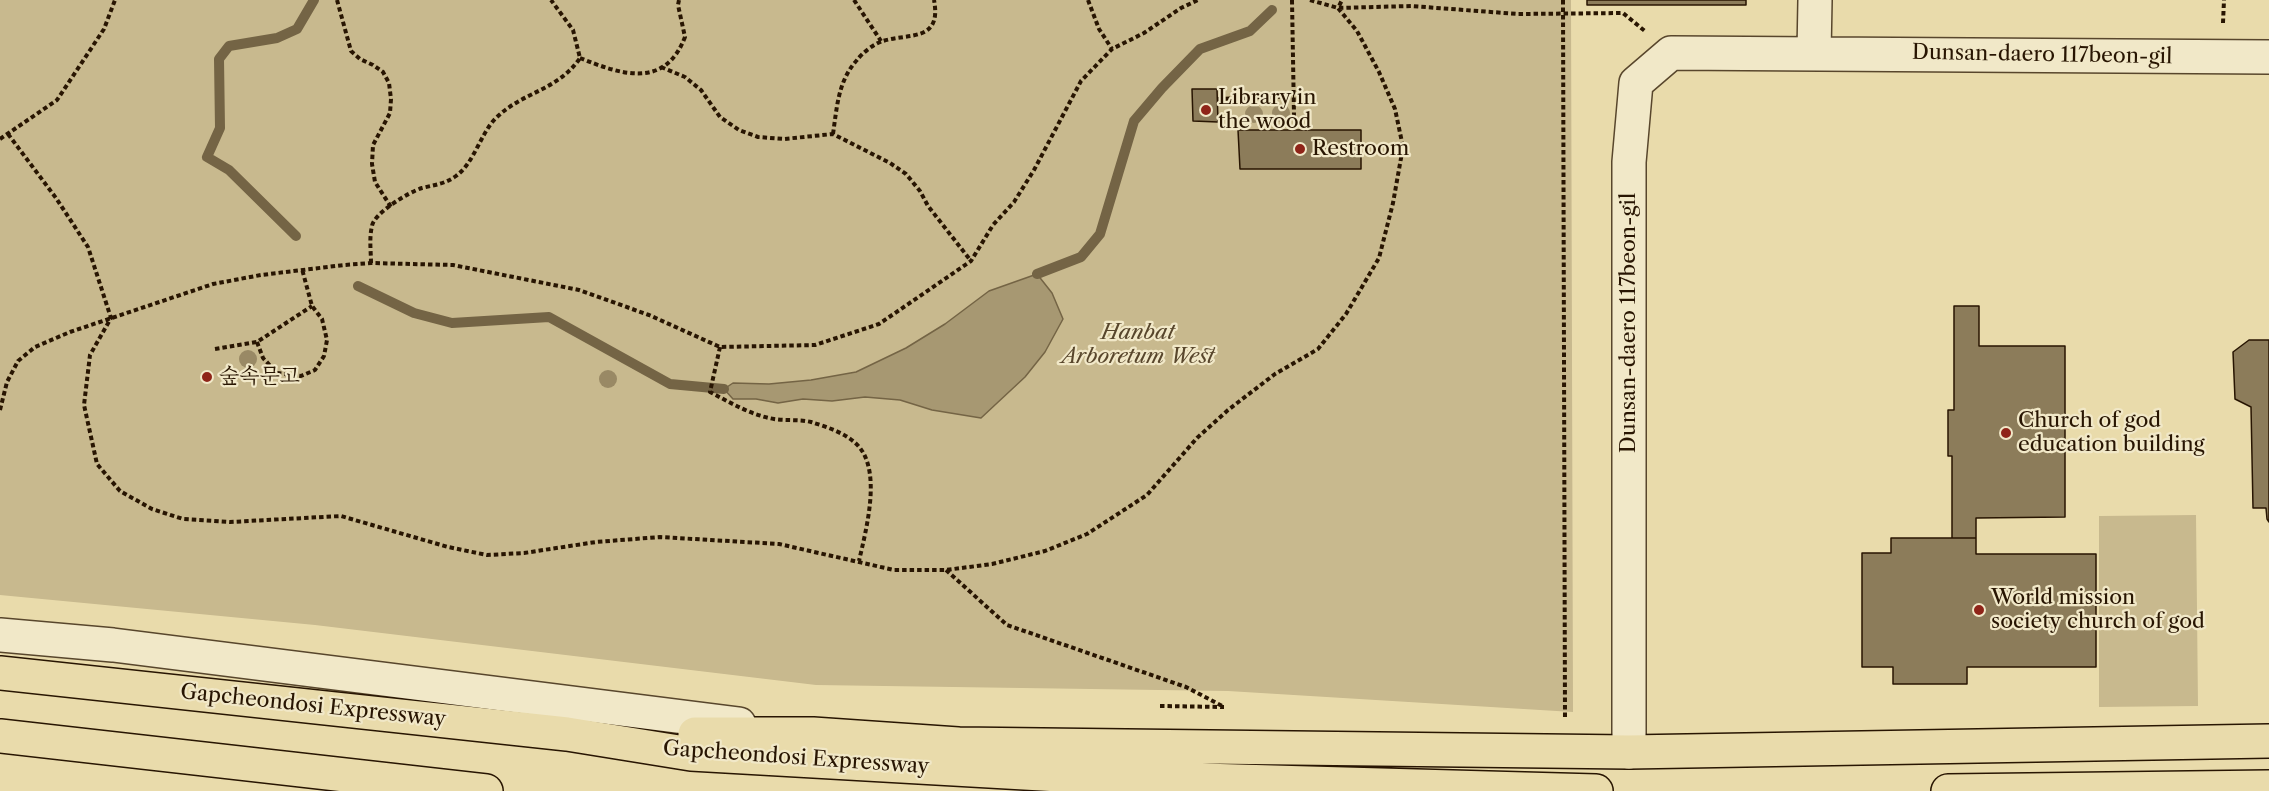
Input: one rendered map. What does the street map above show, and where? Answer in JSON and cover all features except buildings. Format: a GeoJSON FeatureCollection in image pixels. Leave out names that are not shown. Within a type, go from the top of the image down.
{"type":"FeatureCollection","features":[{"type":"Feature","properties":{"kind":"highway","name":"Gapcheondosi Expressway"},"geometry":{"type":"LineString","coordinates":[[0,673],[567,734],[691,754],[1094,777],[1596,791]]}},
{"type":"Feature","properties":{"kind":"highway"},"geometry":{"type":"LineString","coordinates":[[567,734],[813,734],[958,744],[1629,752],[2269,741]]}},
{"type":"Feature","properties":{"kind":"highway"},"geometry":{"type":"LineString","coordinates":[[0,736],[486,791]]}},
{"type":"Feature","properties":{"kind":"highway"},"geometry":{"type":"LineString","coordinates":[[958,744],[1094,777]]}},
{"type":"Feature","properties":{"kind":"highway"},"geometry":{"type":"LineString","coordinates":[[1948,791],[2269,787]]}},
{"type":"Feature","properties":{"kind":"street"},"geometry":{"type":"LineString","coordinates":[[1814,53],[1815,0]]}},
{"type":"Feature","properties":{"kind":"street","name":"Dunsan-daero 117beon-gil"},"geometry":{"type":"LineString","coordinates":[[1629,752],[1629,162],[1636,83],[1671,53],[2269,57]]}},
{"type":"Feature","properties":{"kind":"street"},"geometry":{"type":"LineString","coordinates":[[0,634],[136,648],[604,705],[813,734]]}},
{"type":"Feature","properties":{"kind":"path"},"geometry":{"type":"LineString","coordinates":[[0,139],[57,100],[104,29],[115,0]]}},
{"type":"Feature","properties":{"kind":"path"},"geometry":{"type":"LineString","coordinates":[[337,0],[341,9],[346,40],[351,51],[383,72],[389,83],[392,99],[390,113],[373,145],[372,164],[375,182],[392,207]]}},
{"type":"Feature","properties":{"kind":"path"},"geometry":{"type":"LineString","coordinates":[[551,0],[573,30],[580,58]]}},
{"type":"Feature","properties":{"kind":"path"},"geometry":{"type":"LineString","coordinates":[[580,58],[627,74],[646,74],[674,60],[685,36],[678,6],[679,0]]}},
{"type":"Feature","properties":{"kind":"path"},"geometry":{"type":"LineString","coordinates":[[854,0],[881,41]]}},
{"type":"Feature","properties":{"kind":"path"},"geometry":{"type":"LineString","coordinates":[[833,134],[838,96],[844,79],[857,59],[881,41],[925,33],[935,20],[934,0]]}},
{"type":"Feature","properties":{"kind":"path"},"geometry":{"type":"LineString","coordinates":[[1088,0],[1099,29],[1112,49]]}},
{"type":"Feature","properties":{"kind":"path"},"geometry":{"type":"LineString","coordinates":[[0,410],[7,382],[18,361],[35,347],[70,332],[213,284],[302,269],[371,263],[453,265],[579,290],[649,315],[720,347],[815,345],[879,324],[971,261],[993,225],[1014,202],[1034,170],[1081,81],[1112,49],[1144,33],[1181,8],[1198,0]]}},
{"type":"Feature","properties":{"kind":"path"},"geometry":{"type":"LineString","coordinates":[[1292,0],[1294,116]]}},
{"type":"Feature","properties":{"kind":"path"},"geometry":{"type":"LineString","coordinates":[[1310,0],[1338,8],[1411,6],[1518,14],[1623,13],[1671,53]]}},
{"type":"Feature","properties":{"kind":"path"},"geometry":{"type":"LineString","coordinates":[[1338,8],[1342,0]]}},
{"type":"Feature","properties":{"kind":"path"},"geometry":{"type":"LineString","coordinates":[[1563,0],[1565,721]]}},
{"type":"Feature","properties":{"kind":"path"},"geometry":{"type":"LineString","coordinates":[[8,134],[88,247],[111,318],[90,355],[84,405],[97,464],[120,491],[152,509],[183,519],[230,522],[341,516],[448,547],[487,555],[524,553],[596,542],[660,537],[779,544],[894,570],[946,570],[992,564],[1045,551],[1087,534],[1147,495],[1197,438],[1275,374],[1318,349],[1346,314],[1378,258],[1393,203],[1403,147],[1395,110],[1379,72],[1356,31],[1338,8]]}},
{"type":"Feature","properties":{"kind":"path"},"geometry":{"type":"LineString","coordinates":[[371,263],[372,225],[379,215],[405,195],[441,184],[458,175],[494,120],[525,96],[562,79],[580,58]]}},
{"type":"Feature","properties":{"kind":"path"},"geometry":{"type":"LineString","coordinates":[[661,67],[684,77],[701,90],[720,117],[739,130],[758,137],[784,139],[833,134],[891,163],[906,174],[920,190],[928,206],[971,261]]}},
{"type":"Feature","properties":{"kind":"path"},"geometry":{"type":"LineString","coordinates":[[1218,99],[1294,96]]}},
{"type":"Feature","properties":{"kind":"path"},"geometry":{"type":"LineString","coordinates":[[257,342],[263,358],[278,373],[301,376],[315,370],[324,356],[327,340],[322,320],[312,306],[302,269]]}},
{"type":"Feature","properties":{"kind":"path"},"geometry":{"type":"LineString","coordinates":[[215,349],[257,342],[312,306]]}},
{"type":"Feature","properties":{"kind":"path"},"geometry":{"type":"LineString","coordinates":[[720,347],[711,392],[743,410],[772,418],[809,422],[843,434],[860,448],[870,474],[870,512],[859,561]]}},
{"type":"Feature","properties":{"kind":"path"},"geometry":{"type":"LineString","coordinates":[[946,570],[1007,625],[1186,687],[1224,707],[1160,706]]}},
{"type":"Feature","properties":{"kind":"green space","name":"Hanbat Arboretum West"},"geometry":{"type":"Polygon","coordinates":[[[0,0],[1571,0],[1573,712],[1228,691],[816,685],[315,625],[0,595],[0,0]]]}},
{"type":"Feature","properties":{"kind":"green space"},"geometry":{"type":"Polygon","coordinates":[[[2196,515],[2198,706],[2099,707],[2099,516],[2196,515]]]}},
{"type":"Feature","properties":{"kind":"shaded area"},"geometry":{"type":"Polygon","coordinates":[[[1037,274],[1052,293],[1063,319],[1045,352],[1025,377],[981,418],[932,410],[900,400],[865,397],[832,401],[803,399],[778,403],[756,399],[733,399],[724,389],[733,383],[769,384],[856,372],[906,348],[945,324],[989,291],[1037,274]]]}},
{"type":"Feature","properties":{"kind":"waterway"},"geometry":{"type":"LineString","coordinates":[[296,236],[229,170],[207,157],[220,128],[219,59],[229,46],[277,38],[297,29],[314,0]]}},
{"type":"Feature","properties":{"kind":"waterway"},"geometry":{"type":"LineString","coordinates":[[1037,274],[1081,257],[1100,234],[1134,121],[1162,88],[1200,49],[1250,31],[1272,10]]}},
{"type":"Feature","properties":{"kind":"waterway"},"geometry":{"type":"LineString","coordinates":[[358,286],[414,313],[452,323],[549,317],[670,384],[724,389]]}},
{"type":"Feature","properties":{"kind":"place","name":"Library in the wood"},"geometry":{"type":"Point","coordinates":[1206,110]}},
{"type":"Feature","properties":{"kind":"place","name":"Restroom"},"geometry":{"type":"Point","coordinates":[1300,149]}},
{"type":"Feature","properties":{"kind":"place","name":"숲속문고"},"geometry":{"type":"Point","coordinates":[207,377]}},
{"type":"Feature","properties":{"kind":"place","name":"Church of god education building"},"geometry":{"type":"Point","coordinates":[2006,433]}},
{"type":"Feature","properties":{"kind":"place","name":"World mission society church of god"},"geometry":{"type":"Point","coordinates":[1979,610]}}]}
